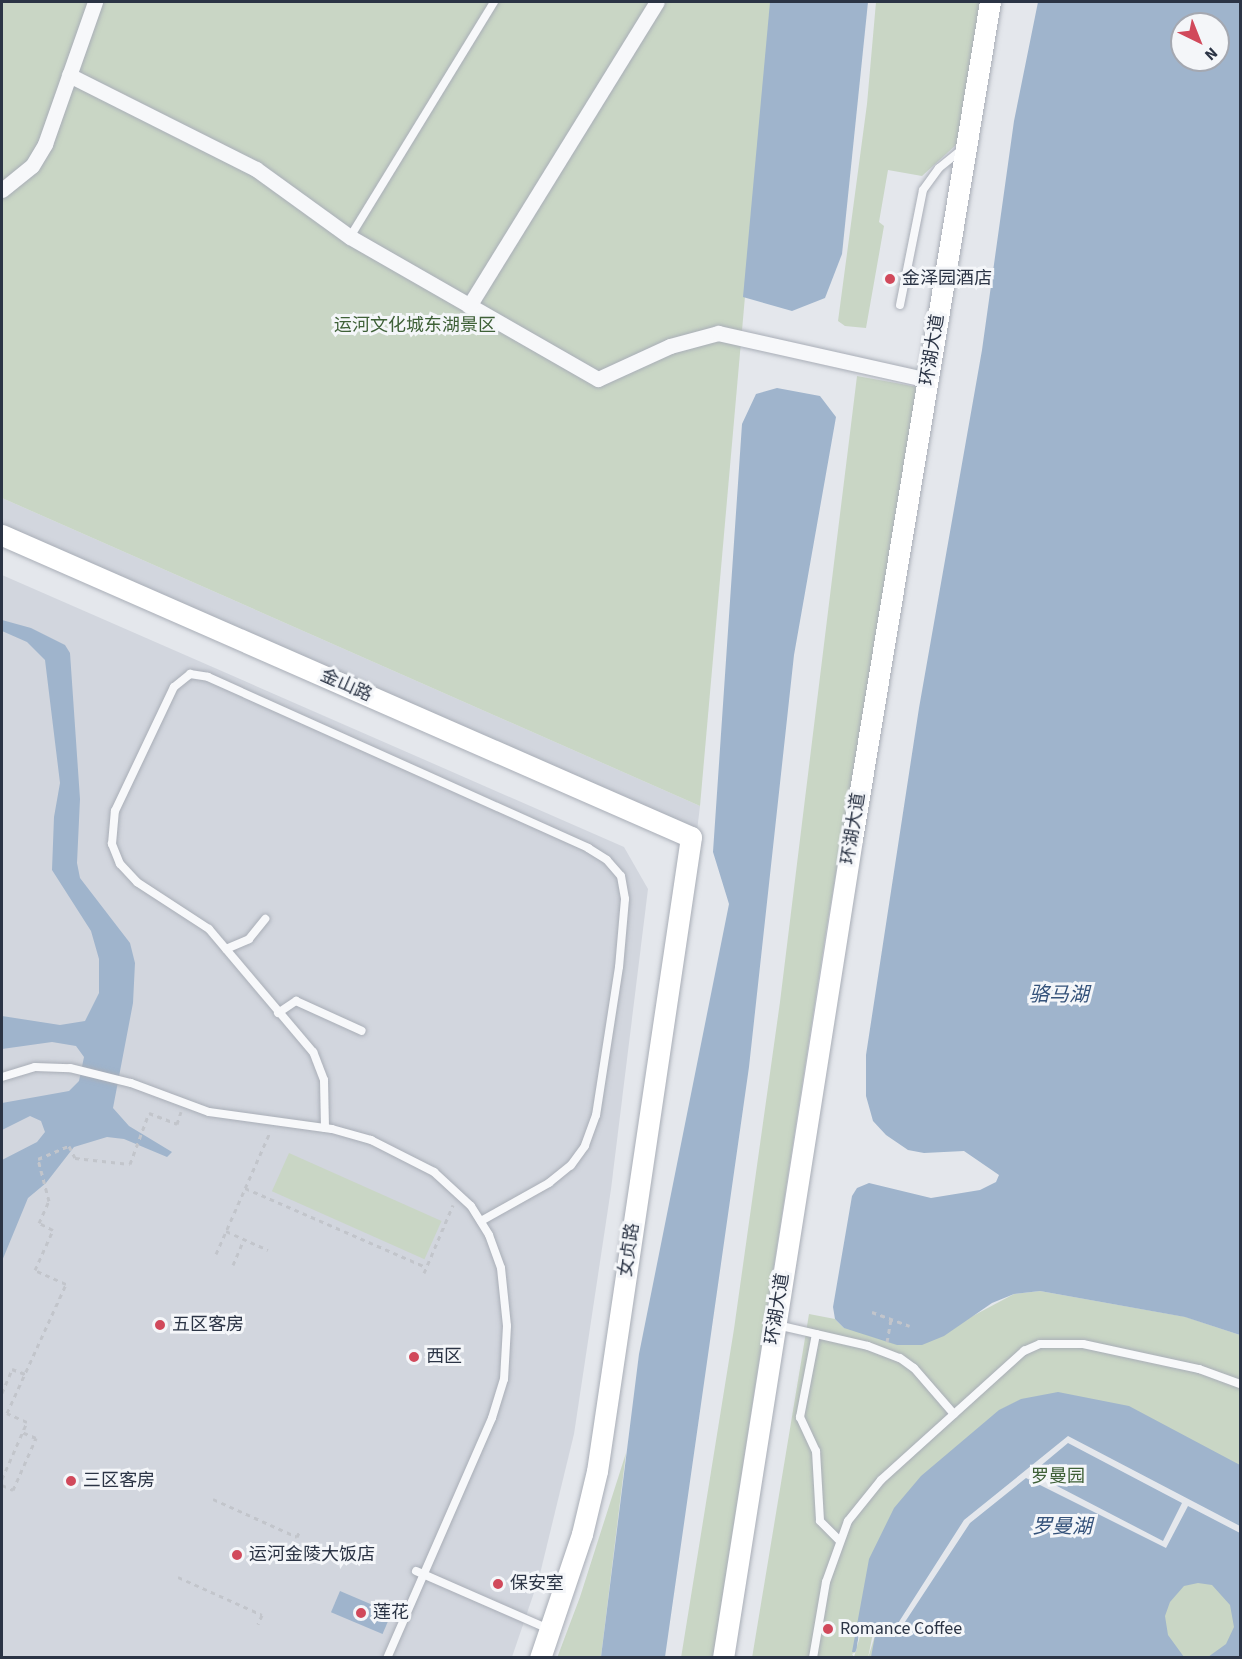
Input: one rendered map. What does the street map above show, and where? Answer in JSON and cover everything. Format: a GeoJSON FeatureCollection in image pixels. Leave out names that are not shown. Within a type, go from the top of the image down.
{"type":"FeatureCollection","features":[{"type":"Feature","properties":{"kind":"main road","name":"环湖大道"},"geometry":{"type":"LineString","coordinates":[[723,1658],[775,1324],[990,2]]}},
{"type":"Feature","properties":{"kind":"main road","name":"金山路"},"geometry":{"type":"LineString","coordinates":[[2,535],[691,837]]}},
{"type":"Feature","properties":{"kind":"main road","name":"女贞路"},"geometry":{"type":"LineString","coordinates":[[540,1658],[582,1533],[597,1471],[691,837]]}},
{"type":"Feature","properties":{"kind":"street"},"geometry":{"type":"LineString","coordinates":[[2,190],[32,166],[45,144],[95,2]]}},
{"type":"Feature","properties":{"kind":"street"},"geometry":{"type":"LineString","coordinates":[[470,306],[657,2]]}},
{"type":"Feature","properties":{"kind":"street"},"geometry":{"type":"LineString","coordinates":[[69,75],[256,169],[350,237],[598,379],[670,346],[718,333],[928,380]]}},
{"type":"Feature","properties":{"kind":"lane"},"geometry":{"type":"LineString","coordinates":[[350,237],[494,2]]}},
{"type":"Feature","properties":{"kind":"lane"},"geometry":{"type":"LineString","coordinates":[[900,305],[923,190],[939,168],[967,146]]}},
{"type":"Feature","properties":{"kind":"lane"},"geometry":{"type":"LineString","coordinates":[[325,1128],[326,1099],[320,1064],[209,929],[128,873],[115,853],[111,835],[115,811],[171,693],[190,674],[208,677],[577,843],[614,866],[624,892],[619,966],[596,1115],[585,1146],[570,1165],[549,1183],[481,1221]]}},
{"type":"Feature","properties":{"kind":"lane"},"geometry":{"type":"LineString","coordinates":[[226,949],[249,939],[265,919]]}},
{"type":"Feature","properties":{"kind":"lane"},"geometry":{"type":"LineString","coordinates":[[278,1013],[296,1001],[362,1031]]}},
{"type":"Feature","properties":{"kind":"lane"},"geometry":{"type":"LineString","coordinates":[[2,1077],[35,1067],[70,1068],[132,1083],[184,1105],[274,1122],[325,1128],[393,1149],[434,1172],[458,1192],[481,1221],[501,1268],[507,1326],[504,1379],[492,1418],[420,1572],[387,1658]]}},
{"type":"Feature","properties":{"kind":"lane"},"geometry":{"type":"LineString","coordinates":[[775,1324],[900,1358],[914,1368],[954,1414]]}},
{"type":"Feature","properties":{"kind":"lane"},"geometry":{"type":"LineString","coordinates":[[816,1334],[800,1417],[816,1451],[820,1521],[839,1540]]}},
{"type":"Feature","properties":{"kind":"lane"},"geometry":{"type":"LineString","coordinates":[[813,1658],[822,1602],[839,1540],[862,1501],[1016,1358],[1040,1344],[1083,1344],[1200,1369],[1240,1384]]}},
{"type":"Feature","properties":{"kind":"lane"},"geometry":{"type":"LineString","coordinates":[[420,1572],[550,1630]]}},
{"type":"Feature","properties":{"kind":"path"},"geometry":{"type":"LineString","coordinates":[[2,1479],[27,1422],[7,1413],[66,1284],[35,1270],[53,1230],[39,1223],[49,1201],[38,1159],[69,1146],[75,1158],[130,1164],[149,1113],[177,1124],[184,1105]]}},
{"type":"Feature","properties":{"kind":"path"},"geometry":{"type":"LineString","coordinates":[[216,1254],[274,1122]]}},
{"type":"Feature","properties":{"kind":"path"},"geometry":{"type":"LineString","coordinates":[[245,1188],[426,1268]]}},
{"type":"Feature","properties":{"kind":"path"},"geometry":{"type":"LineString","coordinates":[[424,1273],[458,1192]]}},
{"type":"Feature","properties":{"kind":"path"},"geometry":{"type":"LineString","coordinates":[[226,1230],[268,1250]]}},
{"type":"Feature","properties":{"kind":"path"},"geometry":{"type":"LineString","coordinates":[[233,1265],[244,1239]]}},
{"type":"Feature","properties":{"kind":"path"},"geometry":{"type":"LineString","coordinates":[[872,1312],[910,1326]]}},
{"type":"Feature","properties":{"kind":"path"},"geometry":{"type":"LineString","coordinates":[[886,1342],[891,1319]]}},
{"type":"Feature","properties":{"kind":"path"},"geometry":{"type":"LineString","coordinates":[[2,1393],[12,1369],[25,1374]]}},
{"type":"Feature","properties":{"kind":"path"},"geometry":{"type":"LineString","coordinates":[[2,1485],[14,1490],[36,1438],[22,1432]]}},
{"type":"Feature","properties":{"kind":"path"},"geometry":{"type":"LineString","coordinates":[[213,1499],[297,1537],[300,1530]]}},
{"type":"Feature","properties":{"kind":"path"},"geometry":{"type":"LineString","coordinates":[[178,1577],[262,1615],[258,1624]]}},
{"type":"Feature","properties":{"kind":"shaded area"},"geometry":{"type":"Polygon","coordinates":[[[2,498],[700,806],[697,831],[2,528],[2,498]]]}},
{"type":"Feature","properties":{"kind":"shaded area","name":"运河金陵大饭店"},"geometry":{"type":"Polygon","coordinates":[[[2,575],[624,847],[648,889],[611,1189],[574,1434],[539,1578],[512,1657],[2,1657],[2,575]]]}},
{"type":"Feature","properties":{"kind":"green space","name":"运河文化城东湖景区"},"geometry":{"type":"Polygon","coordinates":[[[2,2],[771,2],[700,806],[2,498],[2,2]]]}},
{"type":"Feature","properties":{"kind":"green space"},"geometry":{"type":"Polygon","coordinates":[[[876,2],[984,2],[958,143],[922,176],[888,170],[879,222],[884,226],[866,328],[845,326],[838,321],[867,104],[876,2]]]}},
{"type":"Feature","properties":{"kind":"green space"},"geometry":{"type":"Polygon","coordinates":[[[857,376],[918,387],[826,932],[713,1657],[681,1658],[734,1329],[780,1002],[857,376]]]}},
{"type":"Feature","properties":{"kind":"green space"},"geometry":{"type":"Polygon","coordinates":[[[289,1153],[442,1221],[424,1259],[272,1191],[289,1153]]]}},
{"type":"Feature","properties":{"kind":"green space","name":"罗曼园"},"geometry":{"type":"Polygon","coordinates":[[[1040,1291],[1186,1317],[1240,1335],[1240,1657],[752,1658],[809,1314],[835,1319],[844,1328],[969,1318],[1014,1294],[1040,1291]]]}},
{"type":"Feature","properties":{"kind":"green space"},"geometry":{"type":"Polygon","coordinates":[[[626,1453],[601,1657],[557,1658],[580,1597],[626,1453]]]}},
{"type":"Feature","properties":{"kind":"water"},"geometry":{"type":"Polygon","coordinates":[[[770,2],[868,2],[842,254],[825,298],[792,311],[743,297],[770,2]]]}},
{"type":"Feature","properties":{"kind":"water","name":"骆马湖"},"geometry":{"type":"Polygon","coordinates":[[[1038,2],[1240,2],[1240,1335],[1185,1317],[1040,1291],[1014,1294],[992,1303],[944,1336],[922,1345],[897,1345],[844,1328],[835,1319],[833,1307],[852,1196],[857,1188],[869,1183],[931,1198],[980,1190],[996,1182],[999,1175],[964,1151],[924,1153],[908,1150],[886,1135],[873,1121],[866,1096],[866,1055],[919,708],[982,350],[1014,121],[1038,2]]]}},
{"type":"Feature","properties":{"kind":"water"},"geometry":{"type":"Polygon","coordinates":[[[777,388],[820,396],[836,417],[794,655],[749,1067],[665,1657],[601,1657],[639,1354],[729,904],[713,852],[742,424],[756,394],[777,388]]]}},
{"type":"Feature","properties":{"kind":"water"},"geometry":{"type":"Polygon","coordinates":[[[2,620],[31,628],[65,645],[70,653],[80,799],[77,863],[80,878],[130,943],[135,963],[133,1003],[113,1108],[129,1126],[172,1152],[167,1157],[124,1139],[107,1137],[74,1147],[46,1183],[28,1198],[2,1261],[2,1160],[37,1142],[45,1132],[41,1121],[30,1116],[2,1130],[2,1103],[69,1091],[79,1081],[84,1057],[76,1046],[52,1042],[2,1049],[2,1016],[60,1025],[85,1021],[99,993],[99,959],[91,931],[52,870],[54,817],[60,783],[45,660],[27,642],[2,631],[2,620]]]}},
{"type":"Feature","properties":{"kind":"water","name":"罗曼湖"},"geometry":{"type":"Polygon","coordinates":[[[1058,1392],[1129,1406],[1240,1465],[1240,1657],[1208,1657],[1226,1644],[1234,1627],[1230,1605],[1212,1585],[1198,1583],[1184,1586],[1170,1602],[1165,1616],[1168,1635],[1184,1657],[871,1657],[877,1625],[861,1622],[856,1652],[852,1652],[869,1559],[894,1508],[921,1476],[999,1410],[1021,1399],[1058,1392]]]}},
{"type":"Feature","properties":{"kind":"water"},"geometry":{"type":"Polygon","coordinates":[[[340,1591],[392,1613],[383,1634],[331,1612],[340,1591]]]}},
{"type":"Feature","properties":{"kind":"pier"},"geometry":{"type":"Polygon","coordinates":[[[1068,1436],[1240,1526],[1240,1533],[1188,1506],[1166,1548],[1026,1478],[970,1523],[901,1628],[902,1636],[876,1632],[868,1658],[874,1628],[863,1626],[857,1648],[861,1622],[895,1628],[964,1520],[1068,1436]],[[1068,1443],[1032,1473],[1163,1541],[1182,1503],[1068,1443]]]}},
{"type":"Feature","properties":{"kind":"place","name":"金泽园酒店"},"geometry":{"type":"Point","coordinates":[890,279]}},
{"type":"Feature","properties":{"kind":"place","name":"五区客房"},"geometry":{"type":"Point","coordinates":[160,1325]}},
{"type":"Feature","properties":{"kind":"place","name":"西区"},"geometry":{"type":"Point","coordinates":[414,1357]}},
{"type":"Feature","properties":{"kind":"place","name":"三区客房"},"geometry":{"type":"Point","coordinates":[71,1481]}},
{"type":"Feature","properties":{"kind":"place","name":"运河金陵大饭店"},"geometry":{"type":"Point","coordinates":[237,1555]}},
{"type":"Feature","properties":{"kind":"place","name":"保安室"},"geometry":{"type":"Point","coordinates":[498,1584]}},
{"type":"Feature","properties":{"kind":"place","name":"莲花"},"geometry":{"type":"Point","coordinates":[361,1613]}},
{"type":"Feature","properties":{"kind":"place","name":"Romance Coffee"},"geometry":{"type":"Point","coordinates":[828,1629]}}]}
